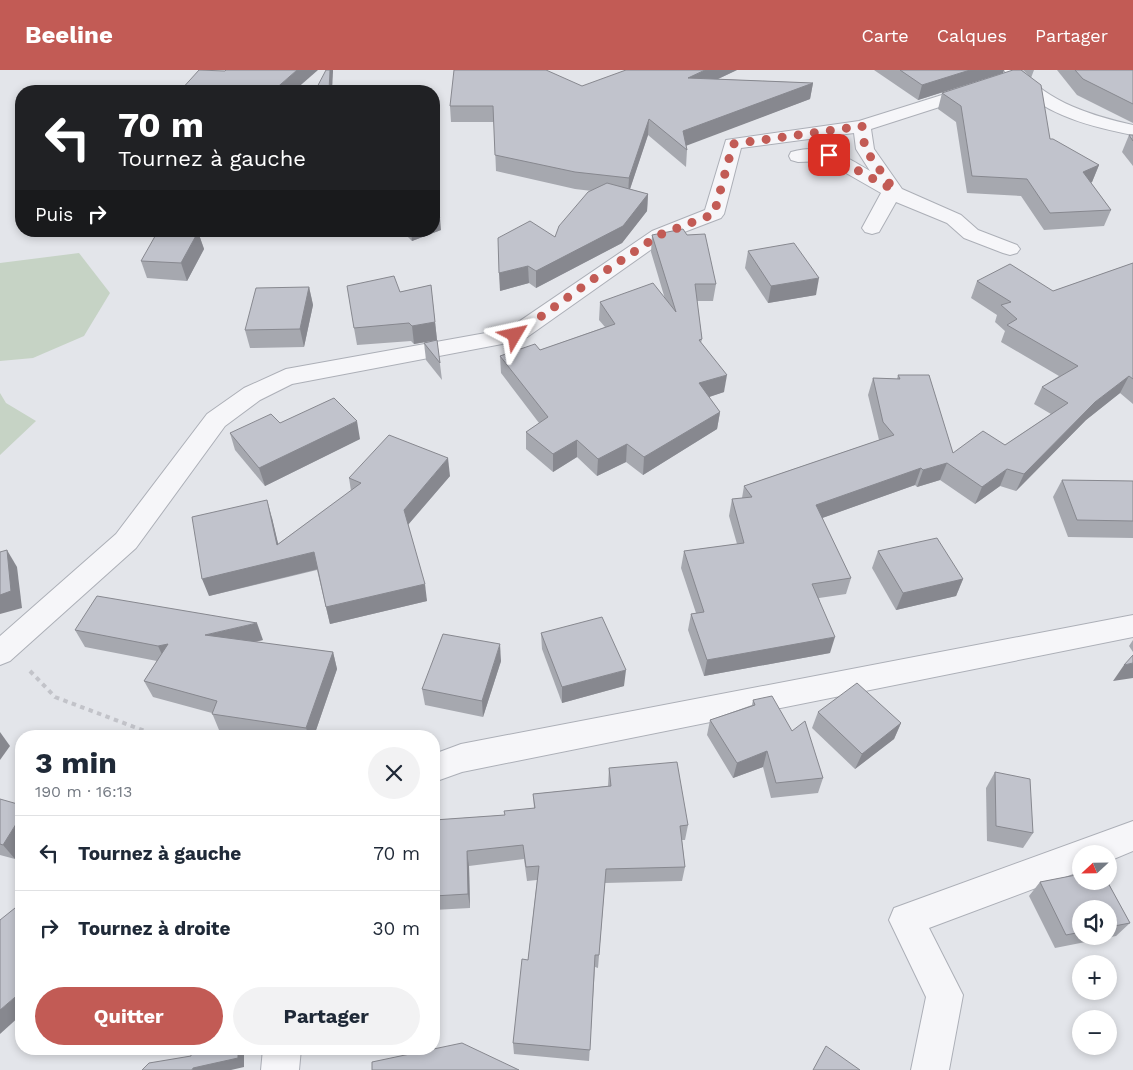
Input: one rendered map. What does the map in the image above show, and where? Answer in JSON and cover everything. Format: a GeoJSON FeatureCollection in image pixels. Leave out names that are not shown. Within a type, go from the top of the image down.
{"type":"FeatureCollection","features":[{"type":"Feature","properties":{"kind":"street"},"geometry":{"type":"LineString","coordinates":[[3,650],[126,541],[216,420],[252,394],[286,377],[515,335],[659,235],[714,214],[733,144],[862,126],[994,83],[1014,73],[1048,100],[1089,121],[1133,130]]}},
{"type":"Feature","properties":{"kind":"street"},"geometry":{"type":"LineString","coordinates":[[862,126],[865,149],[894,190]]}},
{"type":"Feature","properties":{"kind":"street"},"geometry":{"type":"LineString","coordinates":[[798,156],[829,155],[894,190],[902,197],[954,219],[971,234],[1010,249]]}},
{"type":"Feature","properties":{"kind":"street"},"geometry":{"type":"LineString","coordinates":[[872,228],[894,190]]}},
{"type":"Feature","properties":{"kind":"street"},"geometry":{"type":"LineString","coordinates":[[440,766],[461,758],[1133,626]]}},
{"type":"Feature","properties":{"kind":"street"},"geometry":{"type":"LineString","coordinates":[[1109,845],[1133,836]]}},
{"type":"Feature","properties":{"kind":"street"},"geometry":{"type":"LineString","coordinates":[[930,1070],[936,1028],[945,995],[906,920],[1072,858]]}},
{"type":"Feature","properties":{"kind":"street"},"geometry":{"type":"LineString","coordinates":[[280,1070],[281,1055]]}},
{"type":"Feature","properties":{"kind":"path"},"geometry":{"type":"LineString","coordinates":[[3,650],[55,697],[142,730]]}},
{"type":"Feature","properties":{"kind":"green space"},"geometry":{"type":"Polygon","coordinates":[[[79,253],[110,293],[84,336],[33,358],[0,361],[0,263],[79,253]]]}},
{"type":"Feature","properties":{"kind":"green space"},"geometry":{"type":"Polygon","coordinates":[[[0,393],[6,403],[36,421],[0,455],[0,393]]]}},
{"type":"Feature","properties":{"kind":"building"},"geometry":{"type":"Polygon","coordinates":[[[199,70],[297,70],[280,85],[185,85],[199,70]]]}},
{"type":"Feature","properties":{"kind":"building"},"geometry":{"type":"Polygon","coordinates":[[[326,70],[330,70],[329,85],[318,85],[326,70]]]}},
{"type":"Feature","properties":{"kind":"building"},"geometry":{"type":"Polygon","coordinates":[[[454,70],[546,70],[582,86],[626,70],[705,70],[688,78],[813,83],[683,131],[687,150],[649,119],[629,178],[575,172],[495,155],[493,106],[450,106],[454,70]]]}},
{"type":"Feature","properties":{"kind":"building"},"geometry":{"type":"Polygon","coordinates":[[[900,70],[970,70],[922,85],[900,70]]]}},
{"type":"Feature","properties":{"kind":"building"},"geometry":{"type":"Polygon","coordinates":[[[1013,70],[1021,70],[1041,85],[1050,139],[1099,165],[1083,172],[1111,210],[1050,213],[1027,179],[972,176],[961,106],[942,93],[1013,70]]]}},
{"type":"Feature","properties":{"kind":"building"},"geometry":{"type":"Polygon","coordinates":[[[1075,70],[1133,70],[1133,104],[1083,79],[1075,70]]]}},
{"type":"Feature","properties":{"kind":"building"},"geometry":{"type":"Polygon","coordinates":[[[607,183],[648,194],[623,226],[536,271],[528,266],[499,273],[498,238],[530,221],[555,237],[559,226],[588,192],[607,183]]]}},
{"type":"Feature","properties":{"kind":"building"},"geometry":{"type":"Polygon","coordinates":[[[683,229],[687,235],[705,234],[716,284],[695,284],[702,339],[699,340],[727,375],[699,383],[720,412],[644,457],[627,444],[598,459],[577,440],[553,454],[526,432],[548,417],[500,356],[535,344],[540,350],[615,324],[600,302],[653,283],[676,312],[652,235],[683,229]]]}},
{"type":"Feature","properties":{"kind":"building"},"geometry":{"type":"Polygon","coordinates":[[[155,237],[195,237],[181,263],[141,261],[155,237]]]}},
{"type":"Feature","properties":{"kind":"building"},"geometry":{"type":"Polygon","coordinates":[[[794,243],[819,278],[771,286],[748,251],[794,243]]]}},
{"type":"Feature","properties":{"kind":"building"},"geometry":{"type":"Polygon","coordinates":[[[1133,263],[1133,379],[1129,376],[1095,402],[1024,474],[1007,469],[982,487],[947,463],[923,470],[921,468],[816,505],[851,578],[812,584],[835,637],[707,660],[691,614],[704,612],[684,551],[744,543],[732,499],[752,497],[744,486],[894,435],[883,422],[873,378],[900,379],[898,375],[929,375],[953,453],[983,431],[1005,445],[1068,403],[1042,387],[1078,366],[1007,325],[1017,319],[1001,305],[1011,302],[977,281],[1010,264],[1053,291],[1133,263]]]}},
{"type":"Feature","properties":{"kind":"building"},"geometry":{"type":"Polygon","coordinates":[[[394,276],[400,292],[431,285],[435,322],[412,326],[409,323],[354,328],[347,286],[394,276]]]}},
{"type":"Feature","properties":{"kind":"building"},"geometry":{"type":"Polygon","coordinates":[[[309,287],[300,329],[245,330],[256,288],[309,287]]]}},
{"type":"Feature","properties":{"kind":"building"},"geometry":{"type":"Polygon","coordinates":[[[437,340],[440,363],[424,343],[437,340]]]}},
{"type":"Feature","properties":{"kind":"building"},"geometry":{"type":"Polygon","coordinates":[[[334,398],[357,421],[259,468],[230,433],[271,414],[280,423],[334,398]]]}},
{"type":"Feature","properties":{"kind":"building"},"geometry":{"type":"Polygon","coordinates":[[[389,435],[448,458],[404,510],[425,584],[326,607],[314,552],[202,579],[192,517],[267,500],[277,545],[361,483],[349,478],[389,435]]]}},
{"type":"Feature","properties":{"kind":"building"},"geometry":{"type":"Polygon","coordinates":[[[1062,480],[1133,481],[1133,521],[1077,520],[1062,480]]]}},
{"type":"Feature","properties":{"kind":"building"},"geometry":{"type":"Polygon","coordinates":[[[937,538],[963,579],[903,593],[878,551],[937,538]]]}},
{"type":"Feature","properties":{"kind":"building"},"geometry":{"type":"Polygon","coordinates":[[[7,550],[11,591],[0,595],[0,552],[7,550]]]}},
{"type":"Feature","properties":{"kind":"building"},"geometry":{"type":"Polygon","coordinates":[[[97,596],[257,623],[205,635],[333,652],[306,728],[212,714],[217,701],[144,681],[168,644],[158,646],[75,630],[97,596]]]}},
{"type":"Feature","properties":{"kind":"building"},"geometry":{"type":"Polygon","coordinates":[[[602,617],[626,670],[562,687],[541,633],[602,617]]]}},
{"type":"Feature","properties":{"kind":"building"},"geometry":{"type":"Polygon","coordinates":[[[443,634],[500,644],[482,701],[422,689],[443,634]]]}},
{"type":"Feature","properties":{"kind":"building"},"geometry":{"type":"Polygon","coordinates":[[[1133,655],[1133,663],[1124,665],[1133,655]]]}},
{"type":"Feature","properties":{"kind":"building"},"geometry":{"type":"Polygon","coordinates":[[[857,683],[901,723],[862,754],[818,712],[857,683]]]}},
{"type":"Feature","properties":{"kind":"building"},"geometry":{"type":"Polygon","coordinates":[[[772,696],[792,731],[805,721],[823,778],[776,783],[767,751],[737,763],[710,720],[755,705],[753,700],[772,696]]]}},
{"type":"Feature","properties":{"kind":"building"},"geometry":{"type":"Polygon","coordinates":[[[677,762],[688,825],[680,826],[685,867],[606,869],[599,955],[595,955],[590,1050],[513,1043],[522,959],[528,960],[539,866],[526,867],[523,845],[467,851],[468,894],[440,896],[440,820],[505,815],[504,811],[535,808],[533,794],[611,786],[609,768],[677,762]]]}},
{"type":"Feature","properties":{"kind":"building"},"geometry":{"type":"Polygon","coordinates":[[[995,772],[1030,779],[1033,833],[996,826],[995,772]]]}},
{"type":"Feature","properties":{"kind":"building"},"geometry":{"type":"Polygon","coordinates":[[[0,799],[15,803],[15,826],[3,845],[0,844],[0,799]]]}},
{"type":"Feature","properties":{"kind":"building"},"geometry":{"type":"Polygon","coordinates":[[[1072,876],[1072,890],[1112,890],[1130,923],[1117,925],[1117,900],[1072,900],[1072,934],[1066,935],[1040,882],[1072,876]]]}},
{"type":"Feature","properties":{"kind":"building"},"geometry":{"type":"Polygon","coordinates":[[[15,908],[15,997],[0,1010],[0,920],[15,908]]]}},
{"type":"Feature","properties":{"kind":"building"},"geometry":{"type":"Polygon","coordinates":[[[462,1043],[519,1070],[372,1070],[372,1062],[405,1055],[440,1055],[440,1048],[462,1043]]]}},
{"type":"Feature","properties":{"kind":"building"},"geometry":{"type":"Polygon","coordinates":[[[826,1046],[860,1070],[813,1070],[826,1046]]]}},
{"type":"Feature","properties":{"kind":"building"},"geometry":{"type":"Polygon","coordinates":[[[238,1055],[238,1058],[193,1068],[192,1070],[142,1070],[149,1063],[191,1056],[238,1055]]]}},
{"type":"Feature","properties":{"kind":"route"},"geometry":{"type":"LineString","coordinates":[[515,335],[659,235],[714,214],[733,144],[862,126],[865,149],[894,190],[829,155]]}}]}
